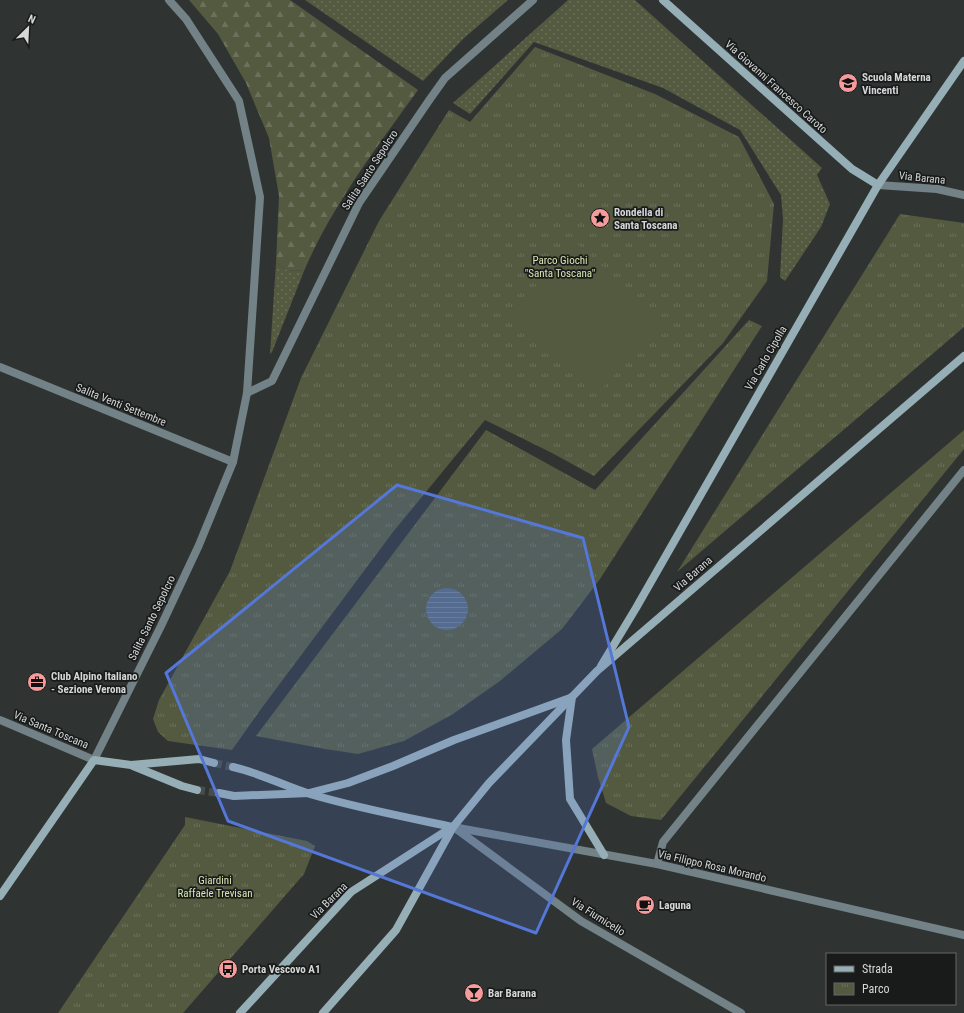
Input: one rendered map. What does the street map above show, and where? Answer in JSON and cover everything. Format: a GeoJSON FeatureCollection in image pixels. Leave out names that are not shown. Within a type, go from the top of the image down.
{"type":"FeatureCollection","features":[{"type":"Feature","properties":{"kind":"main road","name":"Via Giovanni Francesco Caroto"},"geometry":{"type":"LineString","coordinates":[[663,0],[852,169],[878,185]]}},
{"type":"Feature","properties":{"kind":"main road","name":"Via Carlo Cipolla"},"geometry":{"type":"LineString","coordinates":[[597,671],[636,608],[878,185],[964,61]]}},
{"type":"Feature","properties":{"kind":"main road","name":"Via Barana"},"geometry":{"type":"LineString","coordinates":[[323,1013],[396,930],[453,826],[489,782],[597,671],[964,356]]}},
{"type":"Feature","properties":{"kind":"main road"},"geometry":{"type":"LineString","coordinates":[[219,793],[234,796],[309,793],[348,783],[454,740],[572,697],[566,740],[570,799],[604,855]]}},
{"type":"Feature","properties":{"kind":"main road"},"geometry":{"type":"LineString","coordinates":[[94,760],[131,765],[199,759],[214,763]]}},
{"type":"Feature","properties":{"kind":"main road","name":"Salita Santo Sepolcro"},"geometry":{"type":"LineString","coordinates":[[0,896],[94,760]]}},
{"type":"Feature","properties":{"kind":"main road"},"geometry":{"type":"LineString","coordinates":[[131,765],[182,786],[197,790]]}},
{"type":"Feature","properties":{"kind":"main road"},"geometry":{"type":"LineString","coordinates":[[232,767],[248,770],[309,793],[365,809],[453,826]]}},
{"type":"Feature","properties":{"kind":"main road","name":"Via Barana"},"geometry":{"type":"LineString","coordinates":[[240,1013],[351,892],[453,826]]}},
{"type":"Feature","properties":{"kind":"street","name":"Salita Santo Sepolcro"},"geometry":{"type":"LineString","coordinates":[[94,760],[161,626],[199,545],[233,462],[247,393],[260,197],[239,102],[186,19],[169,0]]}},
{"type":"Feature","properties":{"kind":"street","name":"Salita Santo Sepolcro"},"geometry":{"type":"LineString","coordinates":[[247,393],[272,381],[359,203],[444,78],[533,0]]}},
{"type":"Feature","properties":{"kind":"street","name":"Via Barana"},"geometry":{"type":"LineString","coordinates":[[878,185],[937,189],[964,195]]}},
{"type":"Feature","properties":{"kind":"street","name":"Salita Venti Settembre"},"geometry":{"type":"LineString","coordinates":[[0,367],[233,462]]}},
{"type":"Feature","properties":{"kind":"street"},"geometry":{"type":"LineString","coordinates":[[657,864],[663,842],[964,470]]}},
{"type":"Feature","properties":{"kind":"street","name":"Via Santa Toscana"},"geometry":{"type":"LineString","coordinates":[[0,720],[94,760]]}},
{"type":"Feature","properties":{"kind":"street","name":"Via Filippo Rosa Morando"},"geometry":{"type":"LineString","coordinates":[[453,826],[657,864],[964,935]]}},
{"type":"Feature","properties":{"kind":"street","name":"Via Fiumicello"},"geometry":{"type":"LineString","coordinates":[[453,826],[581,922],[741,1013]]}},
{"type":"Feature","properties":{"kind":"highlighted area"},"geometry":{"type":"Polygon","coordinates":[[[397,485],[583,538],[629,727],[536,933],[228,821],[166,673],[397,485]]]}},
{"type":"Feature","properties":{"kind":"green space"},"geometry":{"type":"Polygon","coordinates":[[[189,0],[290,0],[418,90],[341,200],[315,247],[304,271],[287,270],[276,263],[279,196],[269,138],[246,83],[218,34],[189,0]]]}},
{"type":"Feature","properties":{"kind":"green space"},"geometry":{"type":"Polygon","coordinates":[[[305,0],[508,0],[463,39],[423,81],[305,0]]]}},
{"type":"Feature","properties":{"kind":"green space"},"geometry":{"type":"Polygon","coordinates":[[[568,0],[635,0],[822,168],[817,175],[830,204],[821,227],[785,281],[780,277],[783,219],[781,195],[740,130],[663,88],[534,42],[470,114],[453,103],[568,0]]]}},
{"type":"Feature","properties":{"kind":"green space","name":"Parco Giochi \"Santa Toscana\""},"geometry":{"type":"Polygon","coordinates":[[[535,47],[655,94],[739,137],[774,204],[767,281],[723,343],[594,476],[552,453],[485,420],[393,532],[232,750],[168,741],[158,732],[153,719],[159,700],[230,571],[301,378],[379,221],[449,110],[470,122],[535,47]]]}},
{"type":"Feature","properties":{"kind":"green space"},"geometry":{"type":"Polygon","coordinates":[[[900,214],[964,223],[964,327],[677,572],[900,214]]]}},
{"type":"Feature","properties":{"kind":"green space"},"geometry":{"type":"Polygon","coordinates":[[[575,242],[663,320],[599,392],[511,314],[575,242]]]}},
{"type":"Feature","properties":{"kind":"green space"},"geometry":{"type":"Polygon","coordinates":[[[276,263],[287,270],[304,271],[270,354],[276,263]]]}},
{"type":"Feature","properties":{"kind":"green space"},"geometry":{"type":"Polygon","coordinates":[[[749,320],[762,326],[600,579],[562,629],[500,681],[453,714],[404,741],[358,754],[256,736],[486,430],[595,490],[749,320]]]}},
{"type":"Feature","properties":{"kind":"green space"},"geometry":{"type":"Polygon","coordinates":[[[964,430],[964,449],[661,820],[631,816],[606,803],[598,777],[592,749],[964,430]]]}},
{"type":"Feature","properties":{"kind":"green space","name":"Giardini Raffaele Trevisan"},"geometry":{"type":"Polygon","coordinates":[[[185,817],[307,841],[315,846],[304,874],[183,1013],[58,1013],[185,825],[185,817]]]}},
{"type":"Feature","properties":{"kind":"water"},"geometry":{"type":"Polygon","coordinates":[[[443,588],[451,588],[459,591],[465,597],[468,609],[465,621],[459,627],[451,630],[443,630],[435,627],[429,621],[426,613],[426,605],[429,597],[435,591],[443,588]]]}},
{"type":"Feature","properties":{"kind":"tunnel"},"geometry":{"type":"LineString","coordinates":[[214,763],[233,767]]}},
{"type":"Feature","properties":{"kind":"tunnel"},"geometry":{"type":"LineString","coordinates":[[197,790],[219,793]]}},
{"type":"Feature","properties":{"kind":"place","name":"Scuola Materna Vincenti"},"geometry":{"type":"Point","coordinates":[848,83]}},
{"type":"Feature","properties":{"kind":"place","name":"Rondella di Santa Toscana"},"geometry":{"type":"Point","coordinates":[600,218]}},
{"type":"Feature","properties":{"kind":"place","name":"Club Alpino Italiano - Sezione Verona"},"geometry":{"type":"Point","coordinates":[37,682]}},
{"type":"Feature","properties":{"kind":"place","name":"Laguna"},"geometry":{"type":"Point","coordinates":[645,905]}},
{"type":"Feature","properties":{"kind":"place","name":"Porta Vescovo A1"},"geometry":{"type":"Point","coordinates":[228,969]}},
{"type":"Feature","properties":{"kind":"place","name":"Bar Barana"},"geometry":{"type":"Point","coordinates":[474,993]}}]}
